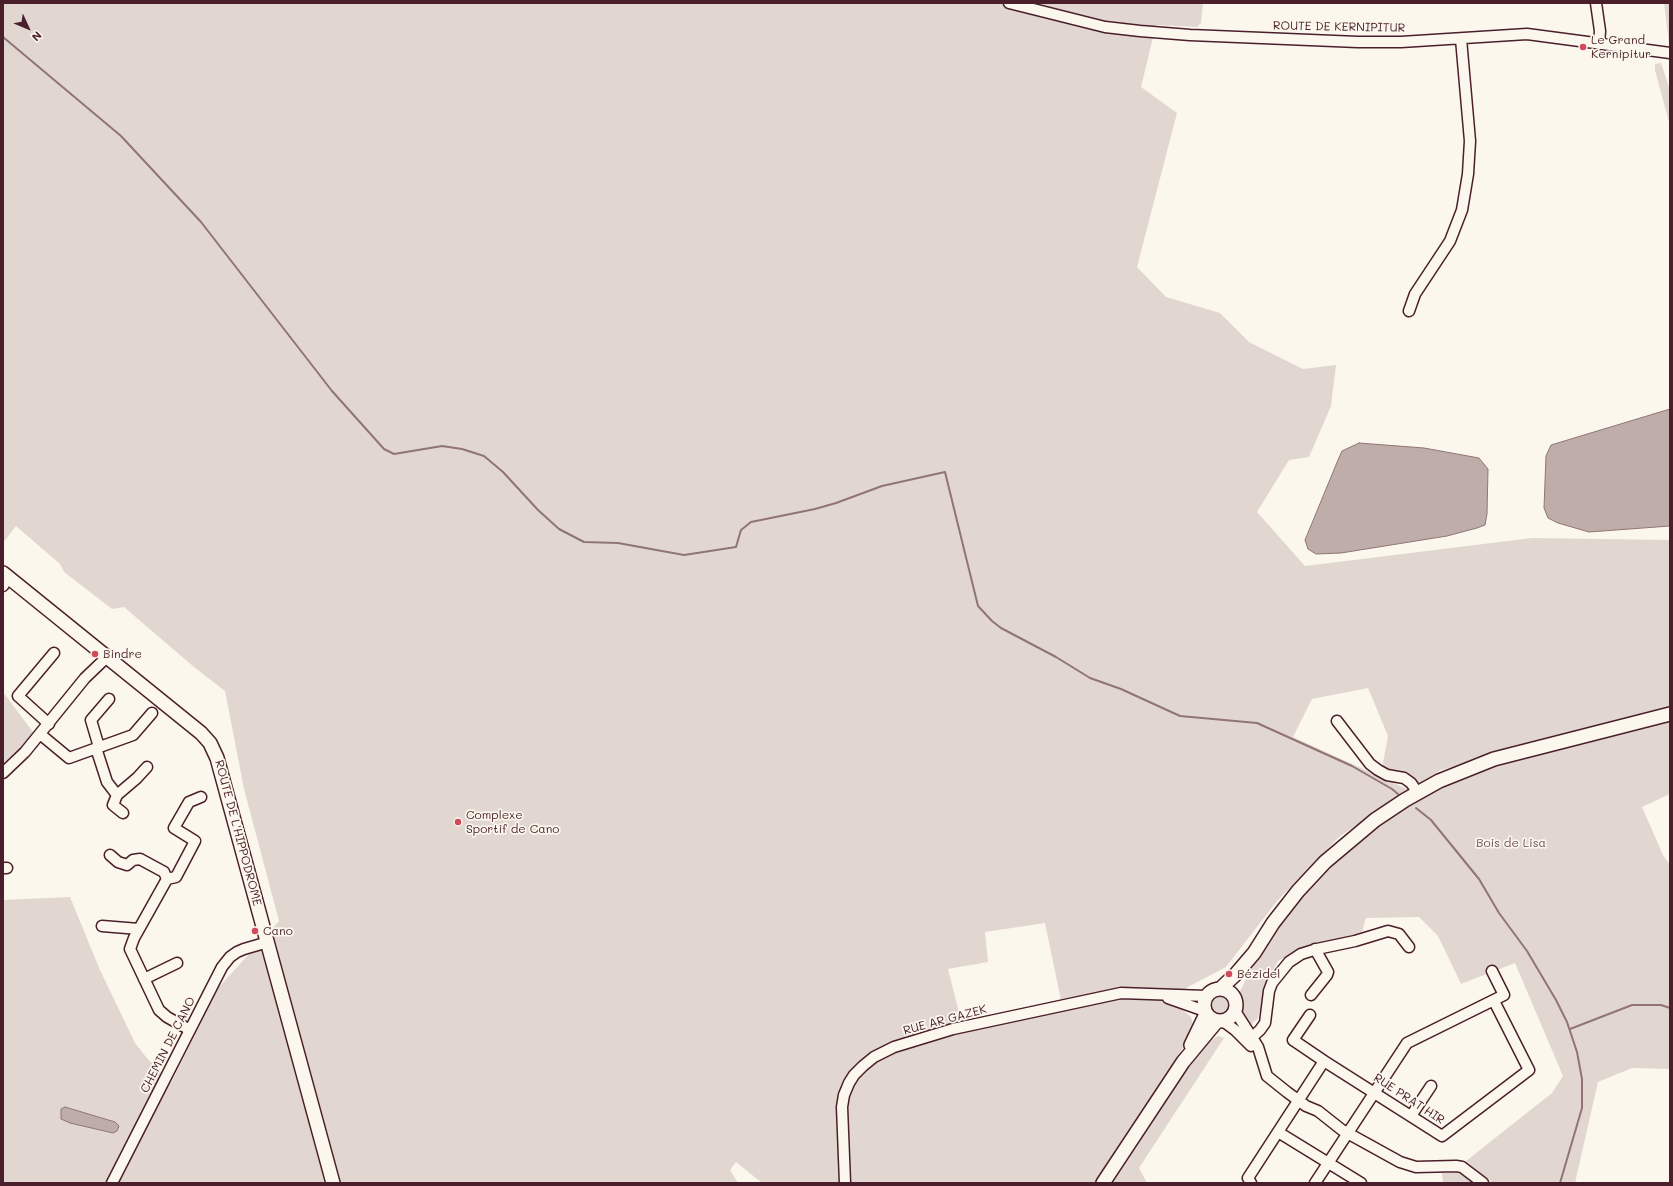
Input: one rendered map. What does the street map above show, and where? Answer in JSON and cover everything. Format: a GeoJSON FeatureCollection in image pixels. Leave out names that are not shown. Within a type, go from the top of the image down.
{"type":"FeatureCollection","features":[{"type":"Feature","properties":{"kind":"main road","name":"ROUTE DE L'HIPPODROME"},"geometry":{"type":"LineString","coordinates":[[5,579],[107,657],[201,733],[210,743],[217,758],[333,1183]]}},
{"type":"Feature","properties":{"kind":"main road"},"geometry":{"type":"LineString","coordinates":[[1220,989],[1236,974],[1254,953],[1273,923],[1325,862],[1375,820],[1418,793],[1445,779],[1494,759],[1670,714]]}},
{"type":"Feature","properties":{"kind":"main road"},"geometry":{"type":"LineString","coordinates":[[1103,1183],[1183,1062],[1220,1021],[1232,1016],[1239,985],[1251,963],[1254,953]]}},
{"type":"Feature","properties":{"kind":"main road"},"geometry":{"type":"LineString","coordinates":[[1220,1021],[1209,1017],[1205,1012],[1204,1006],[1206,996],[1212,991],[1220,989],[1227,990],[1235,1005]]}},
{"type":"Feature","properties":{"kind":"main road"},"geometry":{"type":"LineString","coordinates":[[1183,1062],[1205,1012]]}},
{"type":"Feature","properties":{"kind":"street","name":"ROUTE DE KERNIPITUR"},"geometry":{"type":"LineString","coordinates":[[1009,3],[1105,27],[1148,32],[1358,42],[1401,42],[1527,34],[1670,53]]}},
{"type":"Feature","properties":{"kind":"street"},"geometry":{"type":"LineString","coordinates":[[1596,3],[1600,31],[1599,44]]}},
{"type":"Feature","properties":{"kind":"street"},"geometry":{"type":"LineString","coordinates":[[1409,311],[1415,294],[1450,242],[1462,210],[1468,174],[1470,140],[1460,39]]}},
{"type":"Feature","properties":{"kind":"street"},"geometry":{"type":"LineString","coordinates":[[49,724],[18,696],[54,653]]}},
{"type":"Feature","properties":{"kind":"street"},"geometry":{"type":"LineString","coordinates":[[3,773],[26,752],[85,678],[107,657]]}},
{"type":"Feature","properties":{"kind":"street"},"geometry":{"type":"LineString","coordinates":[[109,699],[91,720],[97,748],[108,782],[118,795]]}},
{"type":"Feature","properties":{"kind":"street"},"geometry":{"type":"LineString","coordinates":[[40,734],[69,758],[132,735],[152,713]]}},
{"type":"Feature","properties":{"kind":"street"},"geometry":{"type":"LineString","coordinates":[[1337,720],[1370,764],[1387,775],[1404,778],[1411,783],[1418,793]]}},
{"type":"Feature","properties":{"kind":"street"},"geometry":{"type":"LineString","coordinates":[[123,813],[113,805],[118,795],[147,767]]}},
{"type":"Feature","properties":{"kind":"street"},"geometry":{"type":"LineString","coordinates":[[190,1030],[167,1017],[159,1010],[130,949],[139,929],[167,879],[176,876],[195,841],[174,828],[190,802],[201,797]]}},
{"type":"Feature","properties":{"kind":"street"},"geometry":{"type":"LineString","coordinates":[[110,855],[118,862],[127,866],[133,860],[140,859],[164,872],[167,879]]}},
{"type":"Feature","properties":{"kind":"street"},"geometry":{"type":"LineString","coordinates":[[102,926],[139,929]]}},
{"type":"Feature","properties":{"kind":"street"},"geometry":{"type":"LineString","coordinates":[[1250,1039],[1264,1024],[1269,991],[1276,978],[1289,962],[1301,954],[1315,949],[1355,941],[1388,931],[1399,934],[1409,947]]}},
{"type":"Feature","properties":{"kind":"street","name":"CHEMIN DE CANO"},"geometry":{"type":"LineString","coordinates":[[112,1183],[222,967],[230,957],[244,948],[268,942]]}},
{"type":"Feature","properties":{"kind":"street"},"geometry":{"type":"LineString","coordinates":[[1311,994],[1328,972],[1315,949]]}},
{"type":"Feature","properties":{"kind":"street"},"geometry":{"type":"LineString","coordinates":[[144,979],[177,963]]}},
{"type":"Feature","properties":{"kind":"street"},"geometry":{"type":"LineString","coordinates":[[1315,1183],[1406,1043],[1504,995],[1492,970]]}},
{"type":"Feature","properties":{"kind":"street","name":"RUE AR GAZEK"},"geometry":{"type":"LineString","coordinates":[[845,1183],[842,1107],[844,1095],[854,1075],[874,1057],[894,1047],[953,1029],[1121,993],[1206,996]]}},
{"type":"Feature","properties":{"kind":"street","name":"RUE AR GAZEK"},"geometry":{"type":"LineString","coordinates":[[1159,994],[1205,1012]]}},
{"type":"Feature","properties":{"kind":"street","name":"RUE PRAT HIR"},"geometry":{"type":"LineString","coordinates":[[1310,1015],[1293,1040],[1442,1136],[1529,1070],[1494,1001]]}},
{"type":"Feature","properties":{"kind":"street"},"geometry":{"type":"LineString","coordinates":[[1235,1005],[1250,1039]]}},
{"type":"Feature","properties":{"kind":"street"},"geometry":{"type":"LineString","coordinates":[[1220,1021],[1250,1039],[1258,1047],[1269,1078],[1298,1100],[1329,1118],[1333,1123],[1348,1133],[1400,1162],[1416,1167],[1462,1167],[1483,1183]]}},
{"type":"Feature","properties":{"kind":"street"},"geometry":{"type":"LineString","coordinates":[[1252,1183],[1248,1178],[1324,1060]]}},
{"type":"Feature","properties":{"kind":"street"},"geometry":{"type":"LineString","coordinates":[[1411,1116],[1430,1086]]}},
{"type":"Feature","properties":{"kind":"street"},"geometry":{"type":"LineString","coordinates":[[1278,1132],[1361,1183]]}},
{"type":"Feature","properties":{"kind":"green space"},"geometry":{"type":"Polygon","coordinates":[[[3,3],[1203,3],[1201,23],[1197,27],[1156,25],[1141,87],[1177,113],[1137,267],[1166,297],[1220,313],[1249,342],[1303,369],[1336,365],[1331,406],[1309,457],[1289,460],[1257,512],[1305,566],[1532,538],[1670,540],[1670,708],[1441,770],[1418,784],[1407,776],[1382,768],[1388,736],[1368,688],[1312,699],[1293,737],[1409,790],[1339,837],[1277,901],[1226,967],[1186,988],[1180,1008],[1191,1017],[1193,1026],[1173,1068],[1095,1183],[762,1183],[736,1162],[730,1170],[738,1183],[108,1183],[106,1181],[105,1183],[3,1183],[3,900],[70,897],[100,970],[135,1043],[171,1083],[219,987],[279,921],[244,789],[225,691],[194,667],[124,607],[112,609],[64,572],[60,564],[16,526],[3,543],[3,3]],[[1045,923],[985,932],[988,962],[948,969],[963,1032],[1015,1022],[1063,1010],[1045,923]]]}},
{"type":"Feature","properties":{"kind":"green space"},"geometry":{"type":"Polygon","coordinates":[[[1664,3],[1670,3],[1670,43],[1669,43],[1664,3]]]}},
{"type":"Feature","properties":{"kind":"green space"},"geometry":{"type":"Polygon","coordinates":[[[1661,63],[1670,90],[1670,126],[1655,70],[1655,64],[1661,63]]]}},
{"type":"Feature","properties":{"kind":"green space"},"geometry":{"type":"Polygon","coordinates":[[[3,692],[33,732],[11,761],[3,767],[3,692]]]}},
{"type":"Feature","properties":{"kind":"green space","name":"Bois de Lisa"},"geometry":{"type":"Polygon","coordinates":[[[1670,719],[1670,794],[1642,807],[1663,855],[1670,865],[1670,1069],[1632,1068],[1598,1082],[1575,1183],[1493,1183],[1466,1161],[1552,1093],[1563,1076],[1515,963],[1461,984],[1438,936],[1419,917],[1366,918],[1362,932],[1295,952],[1278,961],[1265,986],[1258,1018],[1250,1026],[1240,1012],[1239,993],[1256,960],[1297,900],[1329,862],[1377,825],[1449,783],[1503,762],[1670,719]]]}},
{"type":"Feature","properties":{"kind":"green space"},"geometry":{"type":"Polygon","coordinates":[[[1220,994],[1228,997],[1231,1005],[1228,1013],[1220,1016],[1212,1013],[1209,1005],[1212,997],[1220,994]]]}},
{"type":"Feature","properties":{"kind":"green space"},"geometry":{"type":"Polygon","coordinates":[[[1218,1036],[1224,1038],[1139,1168],[1147,1183],[1109,1183],[1197,1048],[1218,1036]]]}},
{"type":"Feature","properties":{"kind":"green space"},"geometry":{"type":"Polygon","coordinates":[[[1442,1173],[1458,1173],[1476,1183],[1443,1183],[1442,1173]]]}},
{"type":"Feature","properties":{"kind":"shaded area"},"geometry":{"type":"Polygon","coordinates":[[[1670,409],[1670,526],[1589,532],[1558,523],[1548,518],[1544,508],[1546,456],[1551,445],[1670,409]]]}},
{"type":"Feature","properties":{"kind":"shaded area"},"geometry":{"type":"Polygon","coordinates":[[[1359,443],[1424,448],[1479,458],[1488,469],[1487,514],[1485,525],[1447,536],[1341,553],[1316,554],[1308,549],[1305,540],[1342,451],[1359,443]]]}},
{"type":"Feature","properties":{"kind":"shaded area"},"geometry":{"type":"Polygon","coordinates":[[[65,1107],[115,1122],[119,1126],[117,1131],[113,1133],[70,1123],[61,1119],[61,1109],[65,1107]]]}},
{"type":"Feature","properties":{"kind":"waterway"},"geometry":{"type":"LineString","coordinates":[[3,37],[121,136],[201,222],[332,391],[384,449],[394,454],[442,446],[462,449],[484,456],[503,472],[538,510],[559,529],[584,542],[618,543],[684,555],[736,547],[741,530],[751,522],[815,509],[882,486],[945,472],[978,606],[1001,628],[1056,657],[1090,678],[1121,689],[1180,716],[1257,723],[1352,766],[1398,794]]}},
{"type":"Feature","properties":{"kind":"waterway"},"geometry":{"type":"LineString","coordinates":[[1416,808],[1431,820],[1479,879],[1499,913],[1527,951],[1556,1000],[1567,1022],[1577,1052],[1582,1079],[1582,1108],[1560,1183]]}},
{"type":"Feature","properties":{"kind":"waterway"},"geometry":{"type":"LineString","coordinates":[[1570,1029],[1632,1005],[1661,1005],[1670,1008]]}},
{"type":"Feature","properties":{"kind":"place","name":"Le Grand Kernipitur"},"geometry":{"type":"Point","coordinates":[1583,47]}},
{"type":"Feature","properties":{"kind":"place","name":"Bindre"},"geometry":{"type":"Point","coordinates":[95,654]}},
{"type":"Feature","properties":{"kind":"place","name":"Complexe Sportif de Cano"},"geometry":{"type":"Point","coordinates":[458,822]}},
{"type":"Feature","properties":{"kind":"place","name":"Cano"},"geometry":{"type":"Point","coordinates":[255,931]}},
{"type":"Feature","properties":{"kind":"place","name":"Bézidel"},"geometry":{"type":"Point","coordinates":[1229,974]}}]}
